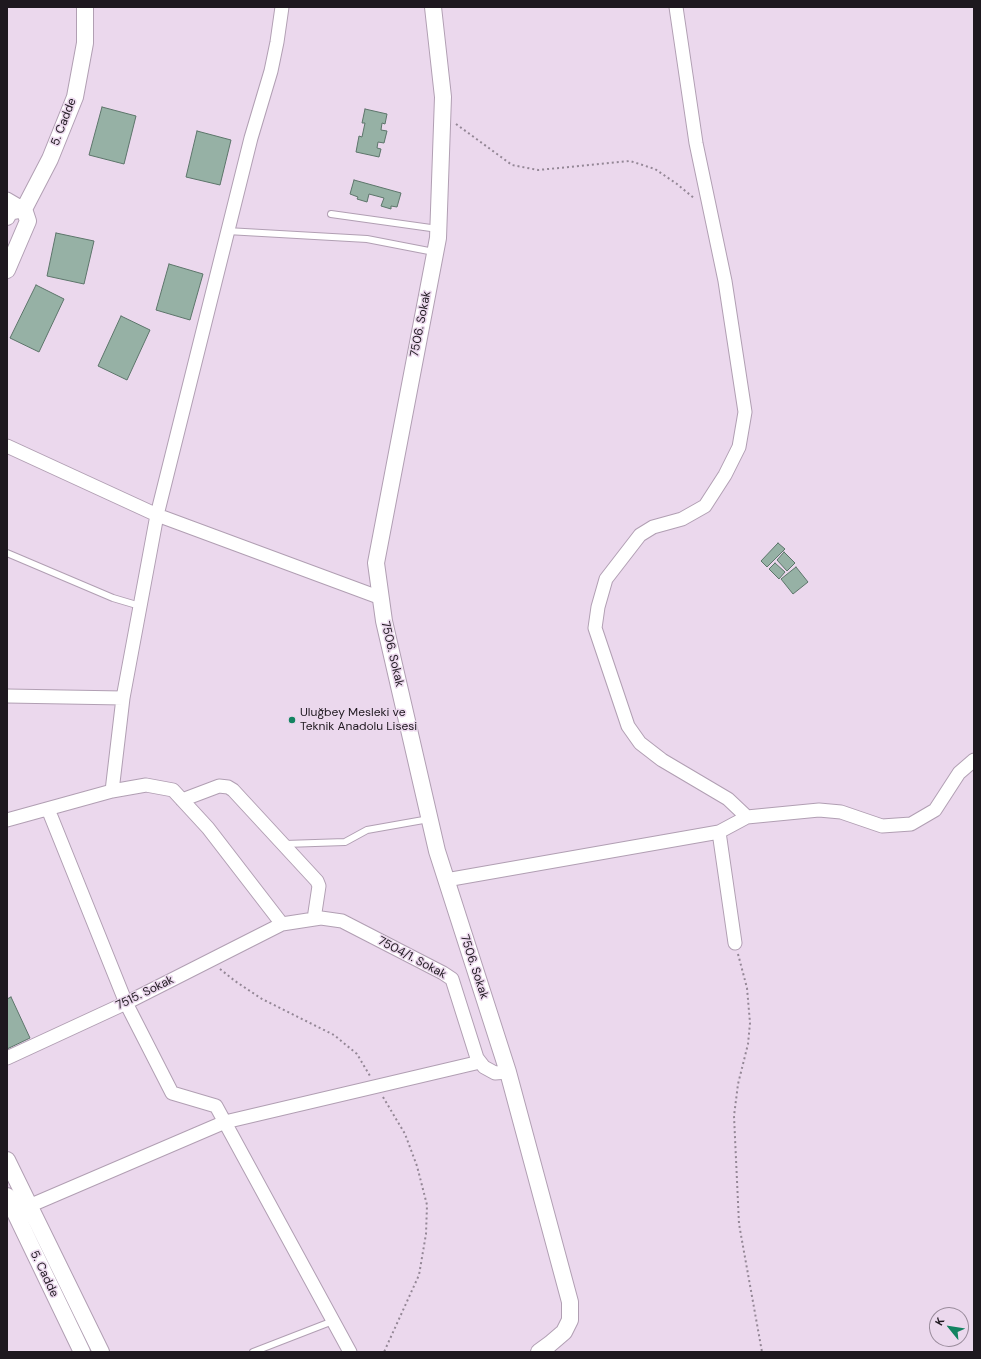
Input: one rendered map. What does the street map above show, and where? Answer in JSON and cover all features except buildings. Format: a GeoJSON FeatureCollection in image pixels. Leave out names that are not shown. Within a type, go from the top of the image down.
{"type":"FeatureCollection","features":[{"type":"Feature","properties":{"kind":"street","name":"5. Cadde"},"geometry":{"type":"LineString","coordinates":[[24,209],[50,158],[75,97],[84,43],[85,7]]}},
{"type":"Feature","properties":{"kind":"street"},"geometry":{"type":"LineString","coordinates":[[112,791],[124,698],[157,515],[227,231],[251,138],[271,71],[282,7]]}},
{"type":"Feature","properties":{"kind":"street","name":"7506. Sokak"},"geometry":{"type":"LineString","coordinates":[[433,7],[443,97],[438,230],[376,563],[384,621],[437,851],[508,1072],[570,1302],[570,1320],[564,1332],[539,1352]]}},
{"type":"Feature","properties":{"kind":"street"},"geometry":{"type":"LineString","coordinates":[[676,7],[696,143],[725,281],[745,412],[739,447],[705,506],[682,519],[653,527],[640,535],[606,579],[598,607],[595,628],[628,726],[640,743],[662,760],[728,799],[747,818]]}},
{"type":"Feature","properties":{"kind":"street"},"geometry":{"type":"LineString","coordinates":[[7,199],[24,209],[28,221],[7,270]]}},
{"type":"Feature","properties":{"kind":"street"},"geometry":{"type":"LineString","coordinates":[[7,217],[9,212],[24,209]]}},
{"type":"Feature","properties":{"kind":"street"},"geometry":{"type":"LineString","coordinates":[[7,446],[157,515],[381,598]]}},
{"type":"Feature","properties":{"kind":"street"},"geometry":{"type":"LineString","coordinates":[[7,696],[124,698]]}},
{"type":"Feature","properties":{"kind":"street"},"geometry":{"type":"LineString","coordinates":[[446,880],[719,832],[747,818],[826,811],[841,812],[882,826],[911,824],[935,810],[959,773],[974,760]]}},
{"type":"Feature","properties":{"kind":"street"},"geometry":{"type":"LineString","coordinates":[[7,820],[112,791],[146,784],[173,790],[208,828],[282,924]]}},
{"type":"Feature","properties":{"kind":"street"},"geometry":{"type":"LineString","coordinates":[[182,800],[219,786],[228,787],[233,790],[317,881],[319,886],[314,919]]}},
{"type":"Feature","properties":{"kind":"street"},"geometry":{"type":"LineString","coordinates":[[48,809],[126,1003],[172,1093],[216,1106],[350,1352]]}},
{"type":"Feature","properties":{"kind":"street"},"geometry":{"type":"LineString","coordinates":[[719,832],[735,943]]}},
{"type":"Feature","properties":{"kind":"street","name":"7504/1. Sokak"},"geometry":{"type":"LineString","coordinates":[[282,924],[321,918],[342,921],[452,979],[477,1058],[480,1062]]}},
{"type":"Feature","properties":{"kind":"street","name":"7515. Sokak"},"geometry":{"type":"LineString","coordinates":[[7,1058],[126,1003],[282,924]]}},
{"type":"Feature","properties":{"kind":"street"},"geometry":{"type":"LineString","coordinates":[[29,1206],[226,1122],[480,1062],[484,1067],[495,1073],[508,1072]]}},
{"type":"Feature","properties":{"kind":"street"},"geometry":{"type":"LineString","coordinates":[[7,1160],[101,1352]]}},
{"type":"Feature","properties":{"kind":"street","name":"5. Cadde"},"geometry":{"type":"LineString","coordinates":[[7,1196],[82,1352]]}},
{"type":"Feature","properties":{"kind":"lane"},"geometry":{"type":"LineString","coordinates":[[331,214],[438,230]]}},
{"type":"Feature","properties":{"kind":"lane"},"geometry":{"type":"LineString","coordinates":[[227,231],[367,239],[435,252]]}},
{"type":"Feature","properties":{"kind":"lane"},"geometry":{"type":"LineString","coordinates":[[7,553],[113,598],[140,606]]}},
{"type":"Feature","properties":{"kind":"lane"},"geometry":{"type":"LineString","coordinates":[[283,844],[345,842],[367,830],[430,819]]}},
{"type":"Feature","properties":{"kind":"lane"},"geometry":{"type":"LineString","coordinates":[[254,1352],[333,1321]]}},
{"type":"Feature","properties":{"kind":"path"},"geometry":{"type":"LineString","coordinates":[[442,114],[512,164],[538,170],[630,161],[655,169],[677,184],[710,212]]}},
{"type":"Feature","properties":{"kind":"path"},"geometry":{"type":"LineString","coordinates":[[735,943],[747,988],[750,1023],[748,1044],[738,1084],[734,1116],[739,1224],[762,1352]]}},
{"type":"Feature","properties":{"kind":"path"},"geometry":{"type":"LineString","coordinates":[[210,961],[235,981],[262,999],[334,1035],[357,1054],[405,1134],[417,1166],[427,1205],[426,1234],[419,1275],[384,1352]]}},
{"type":"Feature","properties":{"kind":"place","name":"Uluğbey Mesleki ve Teknik Anadolu Lisesi"},"geometry":{"type":"Point","coordinates":[292,720]}}]}
